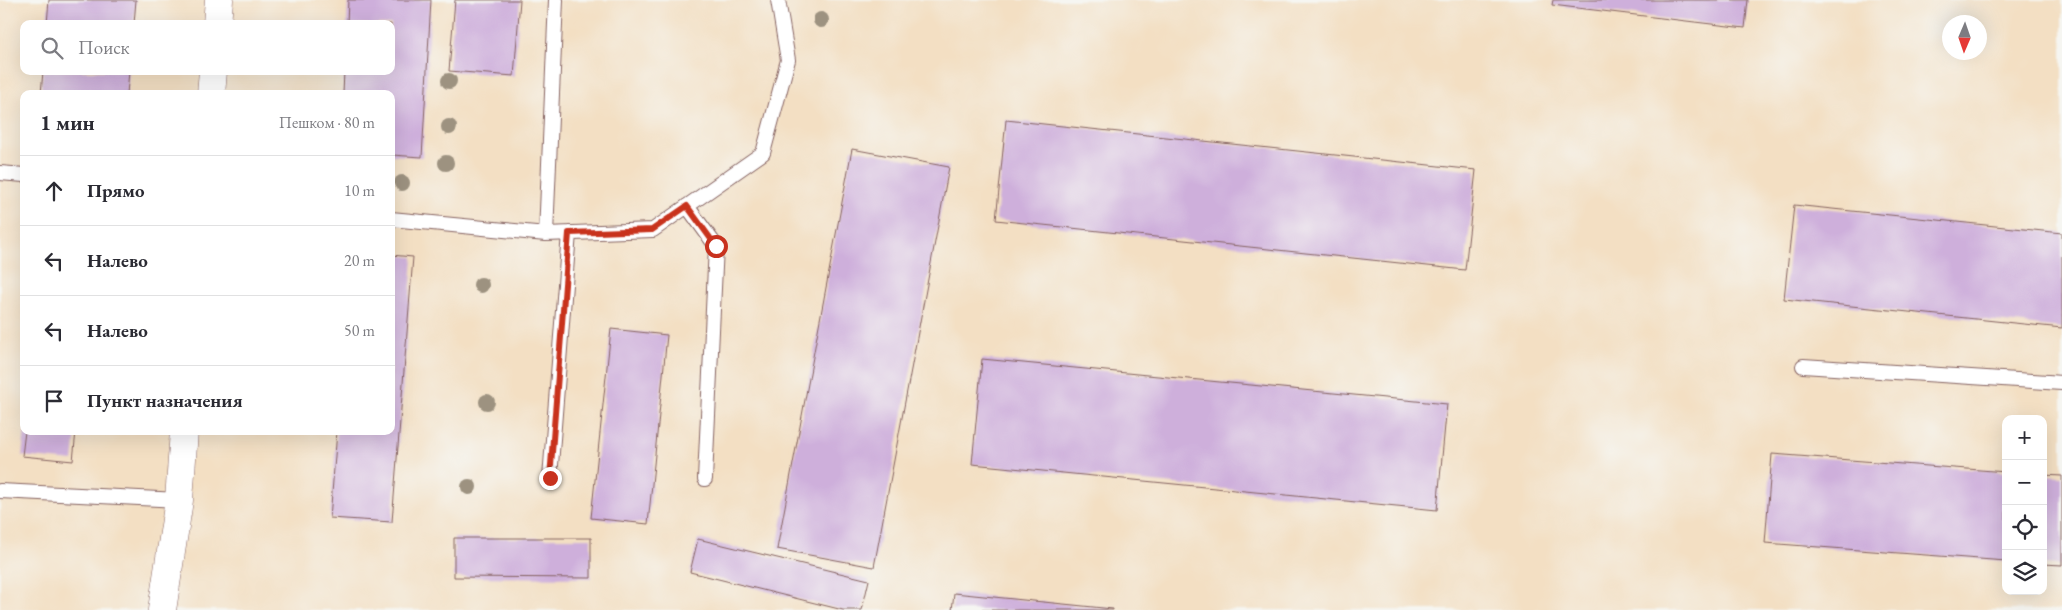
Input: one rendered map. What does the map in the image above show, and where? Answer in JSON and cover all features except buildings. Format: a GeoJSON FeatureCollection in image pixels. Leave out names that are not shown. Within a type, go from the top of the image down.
{"type":"FeatureCollection","features":[{"type":"Feature","properties":{"kind":"street"},"geometry":{"type":"LineString","coordinates":[[217,20],[219,0]]}},
{"type":"Feature","properties":{"kind":"street"},"geometry":{"type":"LineString","coordinates":[[211,90],[213,75]]}},
{"type":"Feature","properties":{"kind":"street"},"geometry":{"type":"LineString","coordinates":[[162,610],[179,500],[184,435]]}},
{"type":"Feature","properties":{"kind":"lane"},"geometry":{"type":"LineString","coordinates":[[546,234],[556,0]]}},
{"type":"Feature","properties":{"kind":"lane"},"geometry":{"type":"LineString","coordinates":[[395,219],[546,234],[652,230],[763,153],[788,60],[778,0]]}},
{"type":"Feature","properties":{"kind":"lane"},"geometry":{"type":"LineString","coordinates":[[0,174],[20,175]]}},
{"type":"Feature","properties":{"kind":"lane"},"geometry":{"type":"LineString","coordinates":[[687,206],[716,246],[705,479]]}},
{"type":"Feature","properties":{"kind":"lane"},"geometry":{"type":"LineString","coordinates":[[550,478],[569,233]]}},
{"type":"Feature","properties":{"kind":"lane"},"geometry":{"type":"LineString","coordinates":[[1803,366],[2062,383]]}},
{"type":"Feature","properties":{"kind":"lane"},"geometry":{"type":"LineString","coordinates":[[0,491],[179,500]]}},
{"type":"Feature","properties":{"kind":"route"},"geometry":{"type":"LineString","coordinates":[[550,478],[569,233],[652,230],[687,206],[716,246]]}}]}
